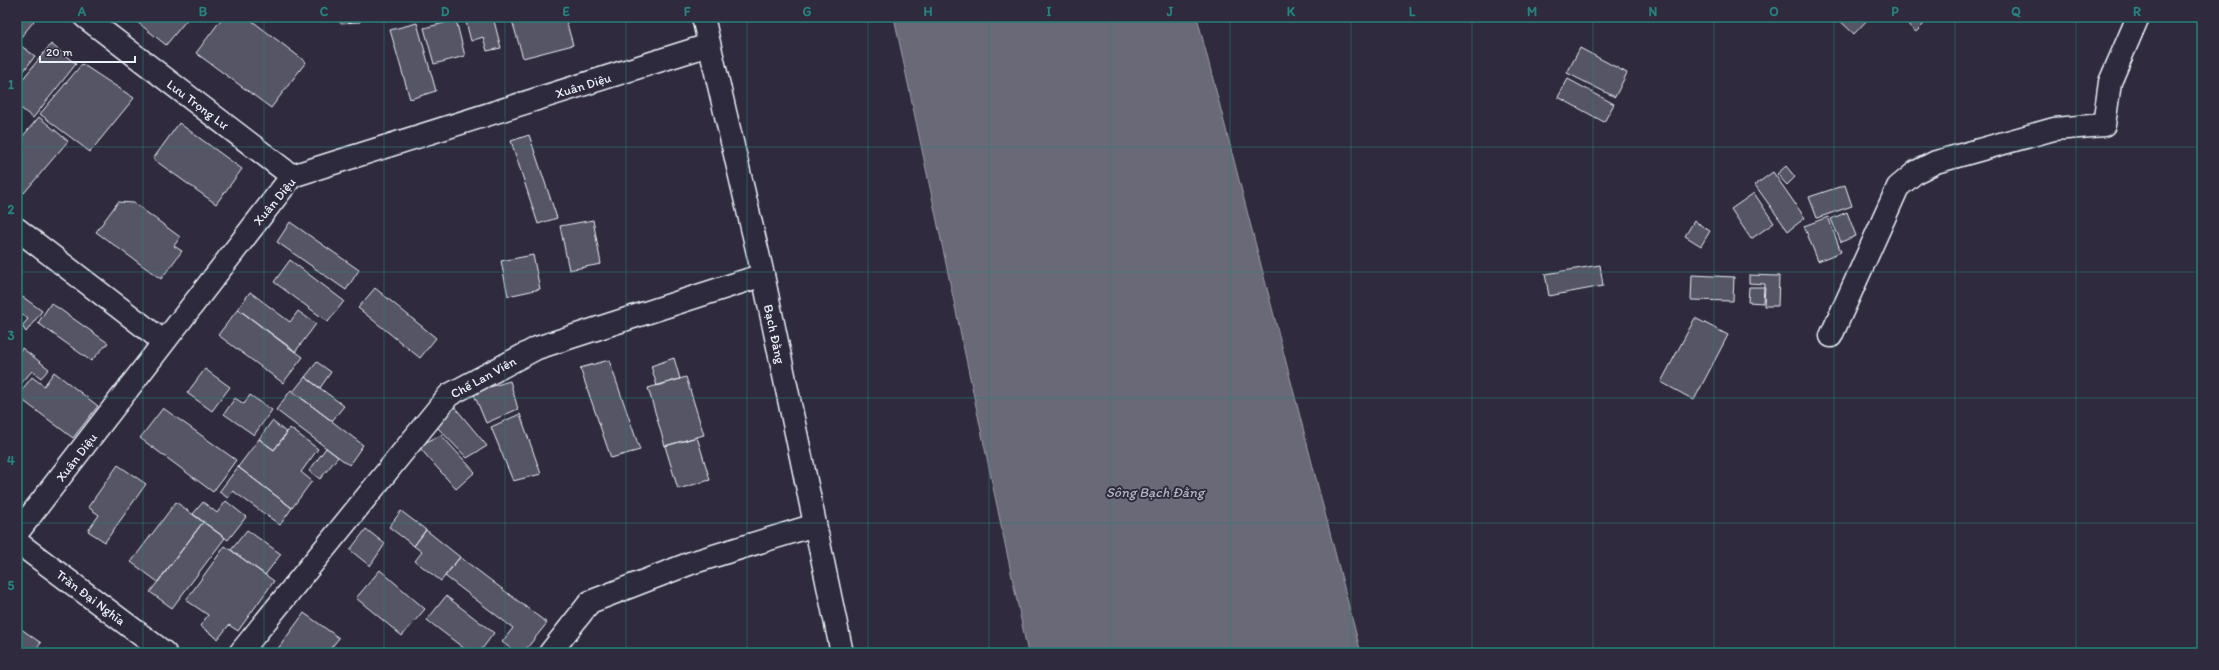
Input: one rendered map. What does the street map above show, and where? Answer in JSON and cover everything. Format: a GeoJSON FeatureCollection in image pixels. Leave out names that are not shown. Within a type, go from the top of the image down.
{"type":"FeatureCollection","features":[{"type":"Feature","properties":{"kind":"street","name":"Lưu Trọng Lư"},"geometry":{"type":"LineString","coordinates":[[85,17],[292,176]]}},
{"type":"Feature","properties":{"kind":"street","name":"Bạch Đằng"},"geometry":{"type":"LineString","coordinates":[[703,17],[763,275],[842,653]]}},
{"type":"Feature","properties":{"kind":"street"},"geometry":{"type":"LineString","coordinates":[[1831,336],[1898,187],[1916,172],[1936,162],[2054,128],[2104,125],[2110,82],[2138,17]]}},
{"type":"Feature","properties":{"kind":"street","name":"Xuân Diệu"},"geometry":{"type":"LineString","coordinates":[[17,533],[292,176],[709,45]]}},
{"type":"Feature","properties":{"kind":"street"},"geometry":{"type":"LineString","coordinates":[[17,229],[164,342]]}},
{"type":"Feature","properties":{"kind":"street","name":"Chế Lan Viên"},"geometry":{"type":"LineString","coordinates":[[240,653],[449,395],[537,348],[763,275]]}},
{"type":"Feature","properties":{"kind":"street"},"geometry":{"type":"LineString","coordinates":[[550,653],[590,602],[691,563],[816,525]]}},
{"type":"Feature","properties":{"kind":"street","name":"Trần Đại Nghĩa"},"geometry":{"type":"LineString","coordinates":[[17,542],[164,653]]}},
{"type":"Feature","properties":{"kind":"water","name":"Sông Bạch Đằng"},"geometry":{"type":"Polygon","coordinates":[[[894,17],[1197,17],[1361,653],[1028,653],[894,17]]]}},
{"type":"Feature","properties":{"kind":"building"},"geometry":{"type":"Polygon","coordinates":[[[17,17],[29,17],[34,21],[17,42],[17,17]]]}},
{"type":"Feature","properties":{"kind":"building"},"geometry":{"type":"Polygon","coordinates":[[[131,17],[189,17],[166,45],[131,17]]]}},
{"type":"Feature","properties":{"kind":"building"},"geometry":{"type":"Polygon","coordinates":[[[223,17],[247,17],[306,62],[271,108],[196,53],[223,17]]]}},
{"type":"Feature","properties":{"kind":"building"},"geometry":{"type":"Polygon","coordinates":[[[340,17],[360,17],[360,22],[340,23],[340,17]]]}},
{"type":"Feature","properties":{"kind":"building"},"geometry":{"type":"Polygon","coordinates":[[[493,17],[501,48],[487,51],[483,37],[471,41],[465,18],[493,17]]]}},
{"type":"Feature","properties":{"kind":"building"},"geometry":{"type":"Polygon","coordinates":[[[511,17],[565,17],[573,45],[523,58],[511,17]]]}},
{"type":"Feature","properties":{"kind":"building"},"geometry":{"type":"Polygon","coordinates":[[[1836,17],[1870,17],[1854,34],[1836,17]]]}},
{"type":"Feature","properties":{"kind":"building"},"geometry":{"type":"Polygon","coordinates":[[[1900,17],[1931,17],[1916,32],[1900,17]]]}},
{"type":"Feature","properties":{"kind":"building"},"geometry":{"type":"Polygon","coordinates":[[[456,20],[465,56],[434,64],[424,28],[456,20]]]}},
{"type":"Feature","properties":{"kind":"building"},"geometry":{"type":"Polygon","coordinates":[[[417,23],[436,91],[410,99],[390,30],[417,23]]]}},
{"type":"Feature","properties":{"kind":"building"},"geometry":{"type":"Polygon","coordinates":[[[17,43],[35,56],[17,80],[17,43]]]}},
{"type":"Feature","properties":{"kind":"building"},"geometry":{"type":"Polygon","coordinates":[[[51,44],[76,64],[33,118],[17,105],[17,86],[51,44]]]}},
{"type":"Feature","properties":{"kind":"building"},"geometry":{"type":"Polygon","coordinates":[[[1580,48],[1627,73],[1615,97],[1567,73],[1580,48]]]}},
{"type":"Feature","properties":{"kind":"building"},"geometry":{"type":"Polygon","coordinates":[[[82,64],[134,98],[90,152],[40,114],[82,64]]]}},
{"type":"Feature","properties":{"kind":"building"},"geometry":{"type":"Polygon","coordinates":[[[1568,79],[1614,104],[1604,122],[1558,97],[1568,79]]]}},
{"type":"Feature","properties":{"kind":"building"},"geometry":{"type":"Polygon","coordinates":[[[39,117],[68,141],[24,193],[17,188],[17,143],[39,117]]]}},
{"type":"Feature","properties":{"kind":"building"},"geometry":{"type":"Polygon","coordinates":[[[179,123],[242,169],[216,204],[153,159],[179,123]]]}},
{"type":"Feature","properties":{"kind":"building"},"geometry":{"type":"Polygon","coordinates":[[[529,135],[557,218],[538,224],[511,141],[529,135]]]}},
{"type":"Feature","properties":{"kind":"building"},"geometry":{"type":"Polygon","coordinates":[[[1786,166],[1795,177],[1787,185],[1777,174],[1786,166]]]}},
{"type":"Feature","properties":{"kind":"building"},"geometry":{"type":"Polygon","coordinates":[[[1773,172],[1805,218],[1788,231],[1755,185],[1773,172]]]}},
{"type":"Feature","properties":{"kind":"building"},"geometry":{"type":"Polygon","coordinates":[[[1845,185],[1852,206],[1817,218],[1809,197],[1845,185]]]}},
{"type":"Feature","properties":{"kind":"building"},"geometry":{"type":"Polygon","coordinates":[[[1754,193],[1774,223],[1751,239],[1731,209],[1754,193]]]}},
{"type":"Feature","properties":{"kind":"building"},"geometry":{"type":"Polygon","coordinates":[[[118,202],[134,203],[180,237],[174,246],[182,251],[161,279],[96,232],[118,202]]]}},
{"type":"Feature","properties":{"kind":"building"},"geometry":{"type":"Polygon","coordinates":[[[1847,212],[1856,236],[1841,242],[1831,219],[1847,212]]]}},
{"type":"Feature","properties":{"kind":"building"},"geometry":{"type":"Polygon","coordinates":[[[1828,217],[1841,252],[1818,261],[1804,226],[1828,217]]]}},
{"type":"Feature","properties":{"kind":"building"},"geometry":{"type":"Polygon","coordinates":[[[593,220],[601,264],[569,270],[560,226],[593,220]]]}},
{"type":"Feature","properties":{"kind":"building"},"geometry":{"type":"Polygon","coordinates":[[[1694,221],[1710,231],[1701,246],[1685,236],[1694,221]]]}},
{"type":"Feature","properties":{"kind":"building"},"geometry":{"type":"Polygon","coordinates":[[[290,222],[359,270],[346,290],[277,242],[290,222]]]}},
{"type":"Feature","properties":{"kind":"building"},"geometry":{"type":"Polygon","coordinates":[[[533,255],[540,289],[508,296],[501,261],[533,255]]]}},
{"type":"Feature","properties":{"kind":"building"},"geometry":{"type":"Polygon","coordinates":[[[290,260],[344,301],[328,322],[274,282],[290,260]]]}},
{"type":"Feature","properties":{"kind":"building"},"geometry":{"type":"Polygon","coordinates":[[[1600,265],[1603,286],[1549,296],[1545,274],[1600,265]]]}},
{"type":"Feature","properties":{"kind":"building"},"geometry":{"type":"Polygon","coordinates":[[[1692,275],[1734,277],[1733,301],[1691,300],[1692,275]]]}},
{"type":"Feature","properties":{"kind":"building"},"geometry":{"type":"Polygon","coordinates":[[[1749,275],[1779,276],[1778,306],[1764,306],[1765,284],[1749,283],[1749,275]]]}},
{"type":"Feature","properties":{"kind":"building"},"geometry":{"type":"Polygon","coordinates":[[[1749,287],[1764,287],[1763,303],[1748,302],[1749,287]]]}},
{"type":"Feature","properties":{"kind":"building"},"geometry":{"type":"Polygon","coordinates":[[[375,288],[436,338],[420,358],[358,308],[375,288]]]}},
{"type":"Feature","properties":{"kind":"building"},"geometry":{"type":"Polygon","coordinates":[[[250,292],[290,322],[298,311],[316,324],[295,352],[238,309],[250,292]]]}},
{"type":"Feature","properties":{"kind":"building"},"geometry":{"type":"Polygon","coordinates":[[[23,297],[42,311],[26,332],[22,326],[28,319],[17,310],[17,304],[23,297]]]}},
{"type":"Feature","properties":{"kind":"building"},"geometry":{"type":"Polygon","coordinates":[[[51,303],[108,343],[91,361],[38,323],[51,303]]]}},
{"type":"Feature","properties":{"kind":"building"},"geometry":{"type":"Polygon","coordinates":[[[238,309],[303,357],[283,383],[218,335],[238,309]]]}},
{"type":"Feature","properties":{"kind":"building"},"geometry":{"type":"Polygon","coordinates":[[[1695,318],[1728,335],[1694,400],[1661,382],[1695,318]]]}},
{"type":"Feature","properties":{"kind":"building"},"geometry":{"type":"Polygon","coordinates":[[[22,348],[49,369],[41,378],[32,371],[19,386],[17,384],[17,355],[22,348]]]}},
{"type":"Feature","properties":{"kind":"building"},"geometry":{"type":"Polygon","coordinates":[[[674,358],[680,379],[657,386],[651,366],[674,358]]]}},
{"type":"Feature","properties":{"kind":"building"},"geometry":{"type":"Polygon","coordinates":[[[609,360],[640,450],[611,458],[580,368],[609,360]]]}},
{"type":"Feature","properties":{"kind":"building"},"geometry":{"type":"Polygon","coordinates":[[[317,362],[331,372],[320,388],[305,377],[317,362]]]}},
{"type":"Feature","properties":{"kind":"building"},"geometry":{"type":"Polygon","coordinates":[[[205,369],[230,387],[212,411],[187,393],[205,369]]]}},
{"type":"Feature","properties":{"kind":"building"},"geometry":{"type":"Polygon","coordinates":[[[54,372],[98,406],[73,438],[17,396],[32,377],[44,386],[54,372]]]}},
{"type":"Feature","properties":{"kind":"building"},"geometry":{"type":"Polygon","coordinates":[[[305,377],[344,406],[332,421],[293,392],[305,377]]]}},
{"type":"Feature","properties":{"kind":"building"},"geometry":{"type":"Polygon","coordinates":[[[686,377],[704,435],[665,446],[648,388],[686,377]]]}},
{"type":"Feature","properties":{"kind":"building"},"geometry":{"type":"Polygon","coordinates":[[[510,381],[518,409],[486,423],[473,392],[510,381]]]}},
{"type":"Feature","properties":{"kind":"building"},"geometry":{"type":"Polygon","coordinates":[[[291,390],[363,445],[349,465],[276,410],[291,390]]]}},
{"type":"Feature","properties":{"kind":"building"},"geometry":{"type":"Polygon","coordinates":[[[250,395],[272,410],[254,435],[224,414],[235,398],[244,404],[250,395]]]}},
{"type":"Feature","properties":{"kind":"building"},"geometry":{"type":"Polygon","coordinates":[[[453,405],[487,446],[467,458],[434,424],[453,405]]]}},
{"type":"Feature","properties":{"kind":"building"},"geometry":{"type":"Polygon","coordinates":[[[163,408],[236,460],[213,492],[140,438],[163,408]]]}},
{"type":"Feature","properties":{"kind":"building"},"geometry":{"type":"Polygon","coordinates":[[[520,414],[541,474],[513,481],[491,427],[520,414]]]}},
{"type":"Feature","properties":{"kind":"building"},"geometry":{"type":"Polygon","coordinates":[[[272,421],[287,433],[274,450],[259,439],[272,421]]]}},
{"type":"Feature","properties":{"kind":"building"},"geometry":{"type":"Polygon","coordinates":[[[290,428],[318,449],[301,472],[312,481],[292,508],[238,467],[259,439],[274,450],[290,428]]]}},
{"type":"Feature","properties":{"kind":"building"},"geometry":{"type":"Polygon","coordinates":[[[441,435],[475,472],[456,489],[418,446],[441,435]]]}},
{"type":"Feature","properties":{"kind":"building"},"geometry":{"type":"Polygon","coordinates":[[[697,437],[710,480],[678,489],[665,446],[697,437]]]}},
{"type":"Feature","properties":{"kind":"building"},"geometry":{"type":"Polygon","coordinates":[[[326,448],[338,457],[320,479],[309,471],[326,448]]]}},
{"type":"Feature","properties":{"kind":"building"},"geometry":{"type":"Polygon","coordinates":[[[118,465],[146,484],[105,542],[88,531],[99,515],[88,507],[118,465]]]}},
{"type":"Feature","properties":{"kind":"building"},"geometry":{"type":"Polygon","coordinates":[[[238,467],[292,508],[280,525],[233,491],[228,498],[219,492],[238,467]]]}},
{"type":"Feature","properties":{"kind":"building"},"geometry":{"type":"Polygon","coordinates":[[[226,501],[246,517],[228,540],[193,514],[203,502],[217,513],[226,501]]]}},
{"type":"Feature","properties":{"kind":"building"},"geometry":{"type":"Polygon","coordinates":[[[176,502],[203,522],[158,582],[131,562],[176,502]]]}},
{"type":"Feature","properties":{"kind":"building"},"geometry":{"type":"Polygon","coordinates":[[[401,511],[426,530],[414,546],[389,527],[401,511]]]}},
{"type":"Feature","properties":{"kind":"building"},"geometry":{"type":"Polygon","coordinates":[[[203,522],[225,538],[172,608],[150,592],[203,522]]]}},
{"type":"Feature","properties":{"kind":"building"},"geometry":{"type":"Polygon","coordinates":[[[366,529],[385,544],[370,566],[350,550],[366,529]]]}},
{"type":"Feature","properties":{"kind":"building"},"geometry":{"type":"Polygon","coordinates":[[[247,530],[281,554],[265,575],[231,550],[247,530]]]}},
{"type":"Feature","properties":{"kind":"building"},"geometry":{"type":"Polygon","coordinates":[[[426,530],[460,557],[441,581],[415,561],[422,552],[414,546],[426,530]]]}},
{"type":"Feature","properties":{"kind":"building"},"geometry":{"type":"Polygon","coordinates":[[[225,546],[274,581],[238,631],[229,625],[218,639],[200,626],[208,615],[186,600],[225,546]]]}},
{"type":"Feature","properties":{"kind":"building"},"geometry":{"type":"Polygon","coordinates":[[[460,557],[547,623],[523,653],[517,653],[502,642],[513,628],[445,576],[460,557]]]}},
{"type":"Feature","properties":{"kind":"building"},"geometry":{"type":"Polygon","coordinates":[[[380,570],[425,609],[402,636],[356,598],[380,570]]]}},
{"type":"Feature","properties":{"kind":"building"},"geometry":{"type":"Polygon","coordinates":[[[446,596],[494,633],[479,653],[470,653],[427,620],[446,596]]]}},
{"type":"Feature","properties":{"kind":"building"},"geometry":{"type":"Polygon","coordinates":[[[304,613],[339,638],[327,653],[281,653],[277,650],[304,613]]]}},
{"type":"Feature","properties":{"kind":"building"},"geometry":{"type":"Polygon","coordinates":[[[17,626],[41,643],[33,653],[17,653],[17,626]]]}}]}
